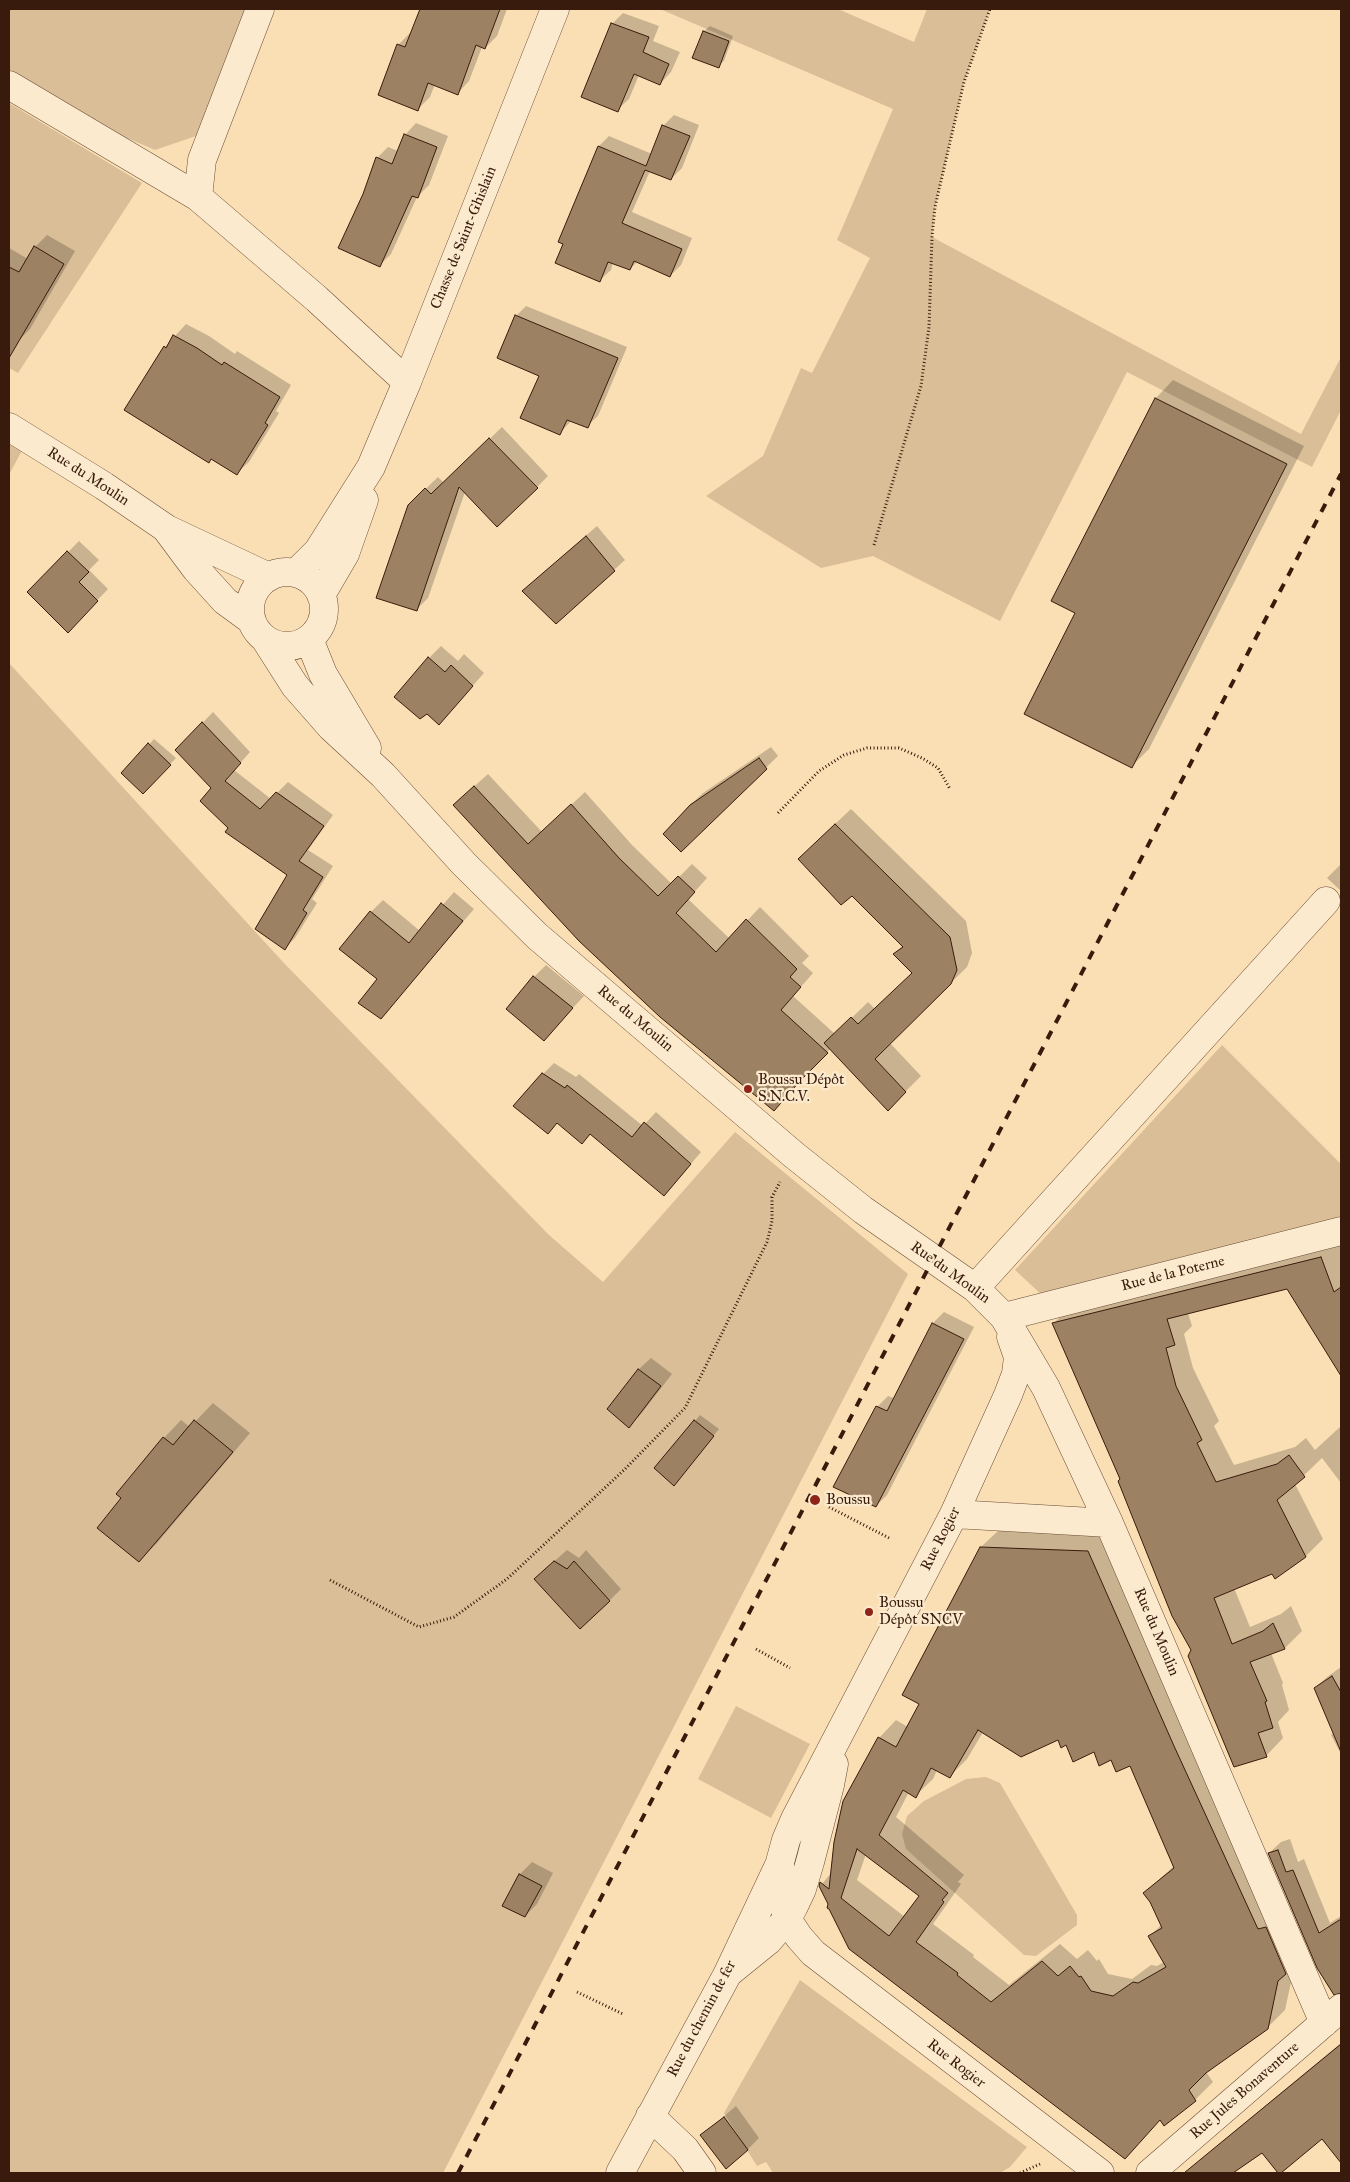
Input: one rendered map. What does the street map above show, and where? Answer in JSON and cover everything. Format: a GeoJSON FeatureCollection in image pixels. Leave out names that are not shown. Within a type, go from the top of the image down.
{"type":"FeatureCollection","features":[{"type":"Feature","properties":{"kind":"street"},"geometry":{"type":"LineString","coordinates":[[198,197],[202,160],[260,9]]}},
{"type":"Feature","properties":{"kind":"street","name":"Chasse de Saint-Ghislain"},"geometry":{"type":"LineString","coordinates":[[296,573],[318,552],[371,467],[407,382],[555,9]]}},
{"type":"Feature","properties":{"kind":"street"},"geometry":{"type":"LineString","coordinates":[[9,85],[198,197],[317,299],[407,382]]}},
{"type":"Feature","properties":{"kind":"street","name":"Rue du Moulin"},"geometry":{"type":"LineString","coordinates":[[9,427],[104,486],[166,529],[269,576]]}},
{"type":"Feature","properties":{"kind":"street","name":"Chasse de Saint-Ghislain"},"geometry":{"type":"LineString","coordinates":[[321,594],[345,554],[362,510],[371,467]]}},
{"type":"Feature","properties":{"kind":"street","name":"Rue du Moulin"},"geometry":{"type":"LineString","coordinates":[[166,529],[196,569],[225,601],[258,630],[295,686],[319,714],[383,775],[464,864],[537,936],[794,1155],[863,1210],[976,1288],[1004,1317],[1046,1388],[1332,2016]]}},
{"type":"Feature","properties":{"kind":"street"},"geometry":{"type":"LineString","coordinates":[[282,572],[296,573],[307,577],[321,594],[324,610],[320,626],[309,639],[299,644],[287,646],[276,644],[258,630],[250,608],[253,595],[259,584],[269,576],[282,572]]}},
{"type":"Feature","properties":{"kind":"street","name":"Rue du Moulin"},"geometry":{"type":"LineString","coordinates":[[309,639],[323,674],[383,775]]}},
{"type":"Feature","properties":{"kind":"street"},"geometry":{"type":"LineString","coordinates":[[976,1288],[1326,902]]}},
{"type":"Feature","properties":{"kind":"street","name":"Rue de la Poterne"},"geometry":{"type":"LineString","coordinates":[[1004,1317],[1341,1231]]}},
{"type":"Feature","properties":{"kind":"street","name":"Rue Rogier"},"geometry":{"type":"LineString","coordinates":[[780,1862],[786,1840],[795,1819],[954,1514],[1016,1374],[1018,1357],[1004,1317]]}},
{"type":"Feature","properties":{"kind":"street"},"geometry":{"type":"LineString","coordinates":[[954,1514],[1109,1523]]}},
{"type":"Feature","properties":{"kind":"street"},"geometry":{"type":"LineString","coordinates":[[800,1936],[802,1889],[830,1785],[838,1738]]}},
{"type":"Feature","properties":{"kind":"street"},"geometry":{"type":"LineString","coordinates":[[780,1862],[780,1882],[800,1936]]}},
{"type":"Feature","properties":{"kind":"street","name":"Rue du chemin de fer"},"geometry":{"type":"LineString","coordinates":[[620,2173],[727,1975],[780,1862]]}},
{"type":"Feature","properties":{"kind":"street"},"geometry":{"type":"LineString","coordinates":[[727,1975],[768,1941],[800,1936]]}},
{"type":"Feature","properties":{"kind":"street","name":"Rue Rogier"},"geometry":{"type":"LineString","coordinates":[[800,1936],[1100,2173]]}},
{"type":"Feature","properties":{"kind":"street","name":"Rue Jules Bonaventure"},"geometry":{"type":"LineString","coordinates":[[1150,2173],[1332,2016]]}},
{"type":"Feature","properties":{"kind":"street"},"geometry":{"type":"LineString","coordinates":[[650,2116],[685,2150],[702,2173]]}},
{"type":"Feature","properties":{"kind":"path"},"geometry":{"type":"LineString","coordinates":[[874,545],[920,386],[930,327],[932,237],[935,207],[964,82],[990,9]]}},
{"type":"Feature","properties":{"kind":"path"},"geometry":{"type":"LineString","coordinates":[[778,813],[819,771],[844,755],[867,748],[899,748],[922,758],[938,768],[950,789]]}},
{"type":"Feature","properties":{"kind":"path"},"geometry":{"type":"LineString","coordinates":[[330,1580],[419,1627],[454,1617],[507,1579],[624,1470],[685,1408],[767,1242],[772,1221],[772,1197],[794,1155]]}},
{"type":"Feature","properties":{"kind":"path"},"geometry":{"type":"LineString","coordinates":[[830,1507],[891,1539]]}},
{"type":"Feature","properties":{"kind":"path"},"geometry":{"type":"LineString","coordinates":[[756,1649],[790,1668]]}},
{"type":"Feature","properties":{"kind":"path"},"geometry":{"type":"LineString","coordinates":[[577,1992],[623,2014]]}},
{"type":"Feature","properties":{"kind":"shaded area"},"geometry":{"type":"Polygon","coordinates":[[[9,9],[251,9],[196,136],[155,150],[108,130],[9,70],[9,9]]]}},
{"type":"Feature","properties":{"kind":"shaded area"},"geometry":{"type":"Polygon","coordinates":[[[660,9],[838,9],[914,42],[927,9],[990,9],[964,82],[935,207],[932,237],[1301,434],[1341,357],[1341,410],[1312,467],[1127,372],[1000,621],[873,556],[821,568],[706,496],[763,456],[801,368],[812,373],[870,258],[837,240],[893,109],[660,9]]]}},
{"type":"Feature","properties":{"kind":"shaded area"},"geometry":{"type":"Polygon","coordinates":[[[9,103],[142,183],[18,373],[9,368],[9,103]]]}},
{"type":"Feature","properties":{"kind":"shaded area"},"geometry":{"type":"Polygon","coordinates":[[[9,427],[28,439],[9,475],[9,427]]]}},
{"type":"Feature","properties":{"kind":"shaded area"},"geometry":{"type":"Polygon","coordinates":[[[9,663],[283,962],[549,1235],[603,1282],[735,1132],[908,1274],[443,2173],[9,2173],[9,663]]]}},
{"type":"Feature","properties":{"kind":"shaded area"},"geometry":{"type":"Polygon","coordinates":[[[1222,1045],[1341,1164],[1341,1223],[1044,1297],[1015,1270],[1222,1045]]]}},
{"type":"Feature","properties":{"kind":"shaded area"},"geometry":{"type":"Polygon","coordinates":[[[736,1706],[810,1744],[771,1818],[698,1779],[736,1706]]]}},
{"type":"Feature","properties":{"kind":"shaded area"},"geometry":{"type":"Polygon","coordinates":[[[986,1777],[1000,1783],[1077,1915],[1077,1925],[1036,1956],[1024,1955],[906,1849],[902,1834],[907,1816],[924,1801],[966,1779],[986,1777]]]}},
{"type":"Feature","properties":{"kind":"shaded area"},"geometry":{"type":"Polygon","coordinates":[[[800,1980],[1027,2147],[1010,2167],[1000,2173],[773,2173],[766,2162],[757,2166],[724,2113],[800,1980]]]}},
{"type":"Feature","properties":{"kind":"building"},"geometry":{"type":"Polygon","coordinates":[[[420,9],[500,9],[485,49],[476,45],[458,95],[428,83],[418,111],[378,95],[397,44],[405,47],[420,9]]]}},
{"type":"Feature","properties":{"kind":"building"},"geometry":{"type":"Polygon","coordinates":[[[611,23],[649,37],[643,52],[669,64],[660,85],[634,74],[618,112],[581,97],[611,23]]]}},
{"type":"Feature","properties":{"kind":"building"},"geometry":{"type":"Polygon","coordinates":[[[703,31],[729,41],[719,68],[692,58],[703,31]]]}},
{"type":"Feature","properties":{"kind":"building"},"geometry":{"type":"Polygon","coordinates":[[[662,125],[690,136],[671,180],[645,170],[622,223],[682,249],[670,277],[634,261],[630,270],[608,262],[600,282],[555,263],[563,244],[558,242],[598,146],[646,166],[662,125]]]}},
{"type":"Feature","properties":{"kind":"building"},"geometry":{"type":"Polygon","coordinates":[[[404,134],[437,147],[418,198],[412,196],[380,267],[338,248],[363,194],[376,157],[392,164],[404,134]]]}},
{"type":"Feature","properties":{"kind":"building"},"geometry":{"type":"Polygon","coordinates":[[[34,246],[64,264],[9,358],[9,267],[19,272],[34,246]]]}},
{"type":"Feature","properties":{"kind":"building"},"geometry":{"type":"Polygon","coordinates":[[[515,315],[618,358],[588,428],[567,420],[560,435],[520,418],[539,376],[497,358],[515,315]]]}},
{"type":"Feature","properties":{"kind":"building"},"geometry":{"type":"Polygon","coordinates":[[[173,335],[222,365],[224,362],[280,397],[265,423],[268,425],[237,475],[211,459],[209,463],[124,410],[164,346],[166,348],[173,335]]]}},
{"type":"Feature","properties":{"kind":"building"},"geometry":{"type":"Polygon","coordinates":[[[1155,398],[1287,464],[1132,768],[1024,714],[1075,613],[1051,601],[1155,398]]]}},
{"type":"Feature","properties":{"kind":"building"},"geometry":{"type":"Polygon","coordinates":[[[489,438],[538,488],[497,527],[459,487],[417,611],[376,598],[408,505],[425,488],[431,494],[489,438]]]}},
{"type":"Feature","properties":{"kind":"building"},"geometry":{"type":"Polygon","coordinates":[[[586,536],[615,571],[556,624],[522,591],[586,536]]]}},
{"type":"Feature","properties":{"kind":"building"},"geometry":{"type":"Polygon","coordinates":[[[67,551],[89,572],[79,582],[98,601],[68,633],[27,592],[67,551]]]}},
{"type":"Feature","properties":{"kind":"building"},"geometry":{"type":"Polygon","coordinates":[[[428,657],[445,672],[451,665],[473,686],[439,725],[427,714],[420,719],[394,697],[428,657]]]}},
{"type":"Feature","properties":{"kind":"building"},"geometry":{"type":"Polygon","coordinates":[[[202,722],[241,763],[225,781],[260,809],[276,792],[324,826],[299,861],[323,877],[303,910],[307,913],[285,950],[255,929],[287,875],[225,832],[228,828],[200,801],[211,788],[175,750],[202,722]]]}},
{"type":"Feature","properties":{"kind":"building"},"geometry":{"type":"Polygon","coordinates":[[[148,743],[171,765],[143,794],[121,773],[148,743]]]}},
{"type":"Feature","properties":{"kind":"building"},"geometry":{"type":"Polygon","coordinates":[[[759,758],[767,769],[681,852],[663,834],[690,805],[759,758]]]}},
{"type":"Feature","properties":{"kind":"building"},"geometry":{"type":"Polygon","coordinates":[[[474,786],[528,844],[571,804],[619,858],[658,896],[678,876],[695,892],[676,913],[716,952],[746,919],[797,969],[790,977],[801,987],[781,1010],[828,1053],[774,1111],[660,1017],[579,941],[453,805],[474,786]]]}},
{"type":"Feature","properties":{"kind":"building"},"geometry":{"type":"Polygon","coordinates":[[[835,824],[950,937],[957,970],[951,984],[875,1059],[906,1092],[888,1111],[824,1043],[851,1017],[858,1024],[912,973],[893,954],[903,947],[852,896],[841,905],[798,859],[835,824]]]}},
{"type":"Feature","properties":{"kind":"building"},"geometry":{"type":"Polygon","coordinates":[[[441,903],[463,921],[381,1019],[358,1003],[377,979],[339,949],[370,911],[409,943],[441,903]]]}},
{"type":"Feature","properties":{"kind":"building"},"geometry":{"type":"Polygon","coordinates":[[[533,976],[573,1008],[544,1041],[506,1009],[533,976]]]}},
{"type":"Feature","properties":{"kind":"building"},"geometry":{"type":"Polygon","coordinates":[[[542,1073],[565,1088],[567,1085],[632,1137],[644,1122],[691,1164],[664,1196],[590,1134],[582,1144],[557,1123],[548,1134],[513,1106],[542,1073]]]}},
{"type":"Feature","properties":{"kind":"building"},"geometry":{"type":"Polygon","coordinates":[[[1321,1257],[1334,1292],[1341,1287],[1341,1376],[1287,1289],[1167,1319],[1175,1345],[1166,1348],[1176,1386],[1202,1440],[1197,1443],[1216,1482],[1277,1464],[1289,1455],[1305,1477],[1277,1500],[1306,1557],[1275,1579],[1272,1574],[1214,1598],[1232,1644],[1263,1631],[1273,1623],[1285,1649],[1250,1662],[1267,1701],[1265,1702],[1273,1728],[1258,1733],[1267,1757],[1234,1767],[1188,1656],[1191,1650],[1172,1616],[1118,1481],[1120,1479],[1052,1323],[1321,1257]]]}},
{"type":"Feature","properties":{"kind":"building"},"geometry":{"type":"Polygon","coordinates":[[[932,1323],[964,1339],[876,1507],[833,1487],[876,1406],[887,1411],[932,1323]]]}},
{"type":"Feature","properties":{"kind":"building"},"geometry":{"type":"Polygon","coordinates":[[[638,1369],[661,1386],[629,1428],[607,1409],[638,1369]]]}},
{"type":"Feature","properties":{"kind":"building"},"geometry":{"type":"Polygon","coordinates":[[[194,1420],[233,1452],[139,1562],[97,1528],[121,1498],[116,1494],[163,1437],[173,1445],[194,1420]]]}},
{"type":"Feature","properties":{"kind":"building"},"geometry":{"type":"Polygon","coordinates":[[[694,1420],[714,1436],[674,1486],[654,1468],[694,1420]]]}},
{"type":"Feature","properties":{"kind":"building"},"geometry":{"type":"Polygon","coordinates":[[[980,1547],[1088,1551],[1174,1746],[1258,1929],[1266,1927],[1286,1974],[1278,1981],[1268,2029],[1206,2073],[1189,2090],[1196,2101],[1164,2126],[1160,2120],[1125,2159],[849,1949],[827,1908],[828,1904],[819,1886],[820,1882],[829,1889],[834,1842],[843,1801],[878,1737],[896,1747],[919,1704],[902,1695],[980,1547]],[[978,1730],[950,1778],[931,1768],[916,1798],[903,1790],[879,1835],[948,1893],[942,1900],[944,1902],[916,1942],[958,1973],[957,1975],[991,2002],[1042,1961],[1058,1976],[1070,1966],[1079,1977],[1081,1976],[1091,1991],[1113,1996],[1133,1982],[1138,1983],[1166,1967],[1148,1936],[1162,1928],[1150,1902],[1143,1893],[1174,1868],[1130,1766],[1116,1772],[1111,1760],[1099,1766],[1094,1752],[1073,1762],[1066,1745],[1061,1748],[1058,1740],[1021,1757],[978,1730]],[[857,1849],[841,1898],[889,1936],[919,1896],[857,1849]]]}},
{"type":"Feature","properties":{"kind":"building"},"geometry":{"type":"Polygon","coordinates":[[[554,1561],[567,1569],[574,1561],[610,1601],[580,1629],[534,1579],[554,1561]]]}},
{"type":"Feature","properties":{"kind":"building"},"geometry":{"type":"Polygon","coordinates":[[[1332,1676],[1341,1692],[1341,1752],[1314,1688],[1332,1676]]]}},
{"type":"Feature","properties":{"kind":"building"},"geometry":{"type":"Polygon","coordinates":[[[1278,1850],[1286,1872],[1293,1870],[1319,1933],[1341,1919],[1341,1993],[1334,1995],[1317,1968],[1268,1853],[1278,1850]]]}},
{"type":"Feature","properties":{"kind":"building"},"geometry":{"type":"Polygon","coordinates":[[[519,1874],[542,1886],[525,1917],[502,1906],[519,1874]]]}},
{"type":"Feature","properties":{"kind":"building"},"geometry":{"type":"Polygon","coordinates":[[[1341,2044],[1341,2163],[1322,2139],[1281,2173],[1278,2173],[1262,2153],[1233,2173],[1184,2173],[1341,2044]]]}},
{"type":"Feature","properties":{"kind":"building"},"geometry":{"type":"Polygon","coordinates":[[[724,2117],[748,2150],[726,2169],[700,2135],[724,2117]]]}},
{"type":"Feature","properties":{"kind":"railway"},"geometry":{"type":"LineString","coordinates":[[458,2173],[1341,474]]}},
{"type":"Feature","properties":{"kind":"place","name":"Boussu Dépôt S.N.C.V."},"geometry":{"type":"Point","coordinates":[748,1089]}},
{"type":"Feature","properties":{"kind":"place","name":"Boussu"},"geometry":{"type":"Point","coordinates":[815,1500]}},
{"type":"Feature","properties":{"kind":"place","name":"Boussu Dépôt SNCV"},"geometry":{"type":"Point","coordinates":[869,1612]}}]}
